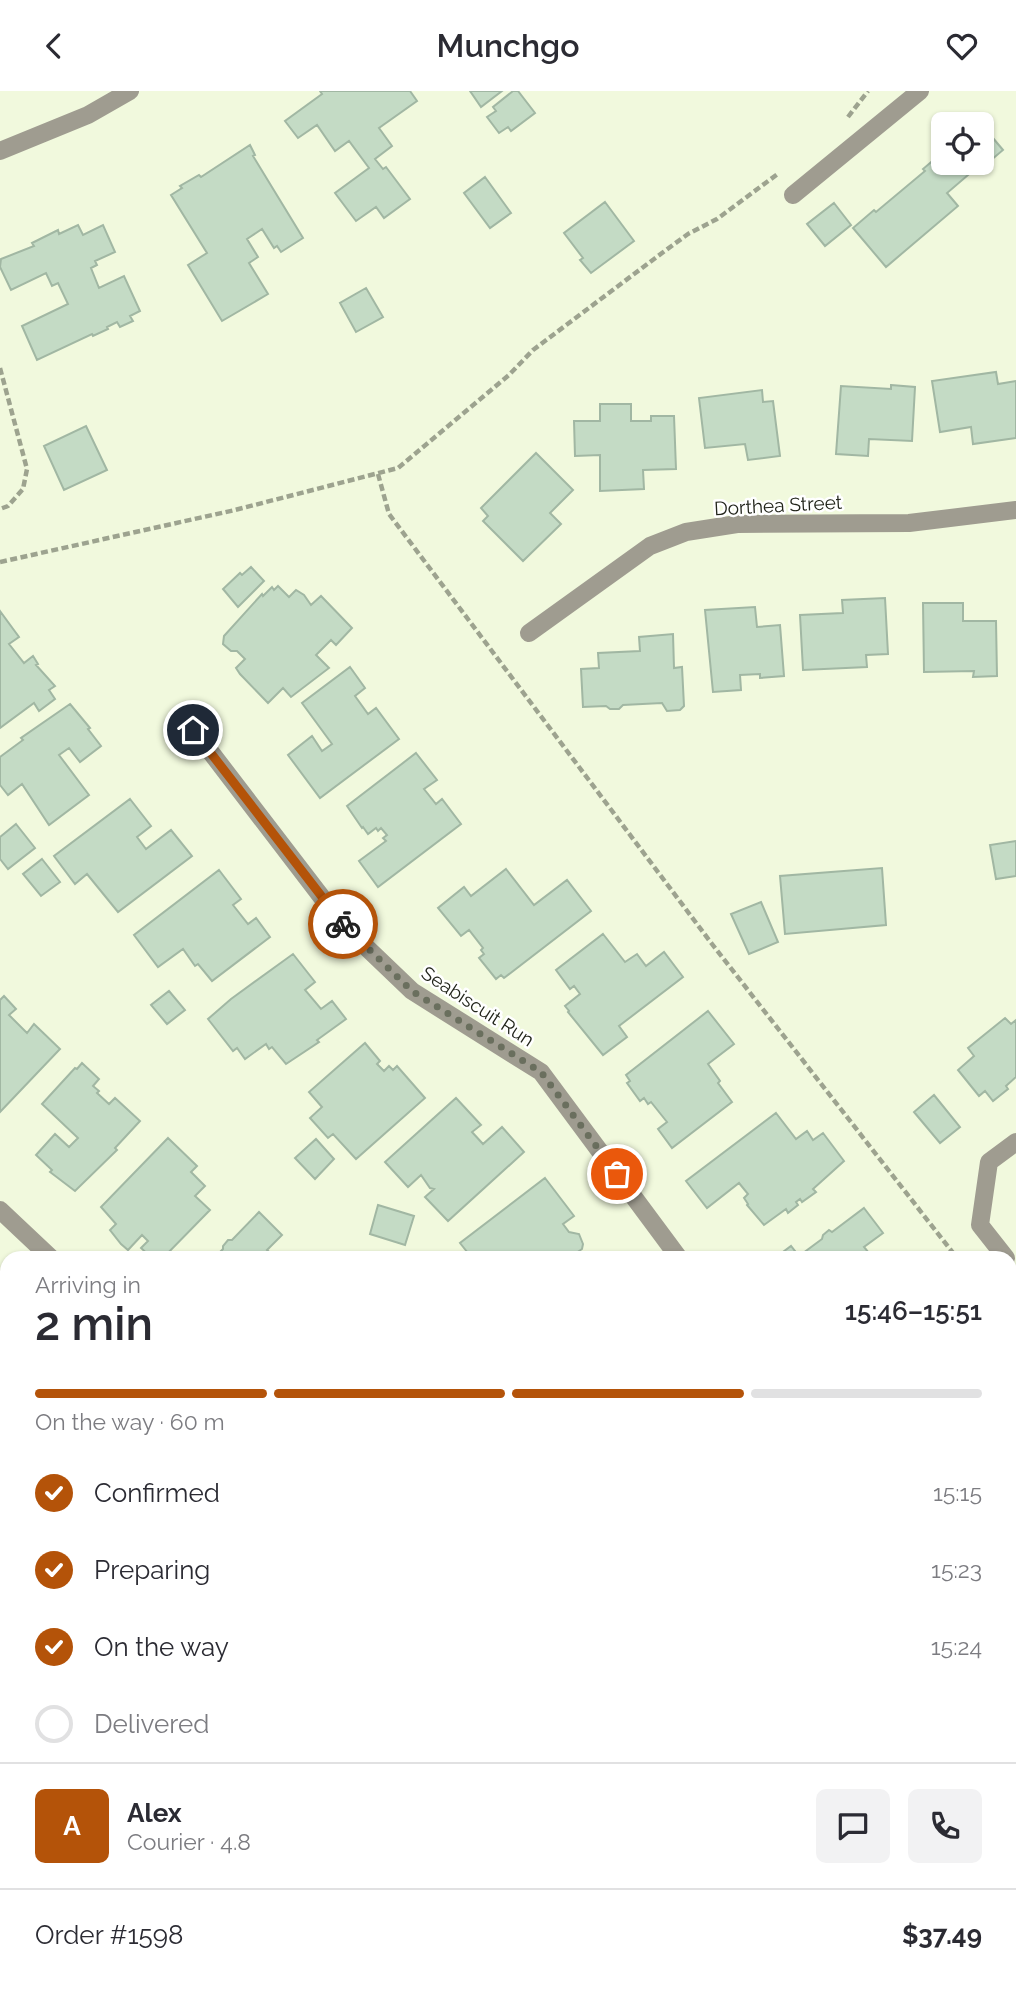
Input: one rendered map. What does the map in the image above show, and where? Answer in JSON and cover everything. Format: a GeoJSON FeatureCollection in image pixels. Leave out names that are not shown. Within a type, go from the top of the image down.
{"type":"FeatureCollection","features":[{"type":"Feature","properties":{"kind":"street"},"geometry":{"type":"LineString","coordinates":[[0,151],[88,115],[131,91]]}},
{"type":"Feature","properties":{"kind":"street"},"geometry":{"type":"LineString","coordinates":[[793,195],[920,91]]}},
{"type":"Feature","properties":{"kind":"street","name":"Dorthea Street"},"geometry":{"type":"LineString","coordinates":[[529,633],[649,546],[686,532],[737,524],[909,523],[1016,510]]}},
{"type":"Feature","properties":{"kind":"street","name":"Seabiscuit Run"},"geometry":{"type":"LineString","coordinates":[[193,730],[344,925],[412,991],[541,1072],[673,1251]]}},
{"type":"Feature","properties":{"kind":"street"},"geometry":{"type":"LineString","coordinates":[[1000,1251],[980,1225],[989,1162],[1016,1142]]}},
{"type":"Feature","properties":{"kind":"street"},"geometry":{"type":"LineString","coordinates":[[0,1210],[44,1251]]}},
{"type":"Feature","properties":{"kind":"path"},"geometry":{"type":"LineString","coordinates":[[841,122],[868,91]]}},
{"type":"Feature","properties":{"kind":"path"},"geometry":{"type":"LineString","coordinates":[[0,562],[235,510],[398,468],[509,375],[533,350],[662,253],[717,219],[784,170]]}},
{"type":"Feature","properties":{"kind":"path"},"geometry":{"type":"LineString","coordinates":[[0,367],[27,469],[23,489],[8,506],[0,509]]}},
{"type":"Feature","properties":{"kind":"path"},"geometry":{"type":"LineString","coordinates":[[378,474],[389,514],[712,944],[952,1251]]}},
{"type":"Feature","properties":{"kind":"building"},"geometry":{"type":"Polygon","coordinates":[[[320,91],[410,91],[417,101],[379,128],[392,146],[375,159],[383,169],[386,167],[410,199],[384,218],[376,207],[356,221],[335,193],[369,168],[349,141],[335,151],[317,125],[298,138],[285,121],[322,94],[320,91]]]}},
{"type":"Feature","properties":{"kind":"building"},"geometry":{"type":"Polygon","coordinates":[[[470,91],[502,91],[481,107],[470,91]]]}},
{"type":"Feature","properties":{"kind":"building"},"geometry":{"type":"Polygon","coordinates":[[[513,91],[518,91],[535,113],[511,131],[508,127],[499,133],[487,117],[496,111],[493,107],[513,91]]]}},
{"type":"Feature","properties":{"kind":"building"},"geometry":{"type":"Polygon","coordinates":[[[994,139],[1003,150],[994,158],[994,139]]]}},
{"type":"Feature","properties":{"kind":"building"},"geometry":{"type":"Polygon","coordinates":[[[250,145],[255,155],[253,156],[303,238],[281,252],[277,246],[274,248],[262,229],[247,239],[258,257],[249,263],[268,294],[222,321],[188,265],[207,253],[171,195],[182,188],[180,186],[199,175],[201,177],[250,145]]]}},
{"type":"Feature","properties":{"kind":"building"},"geometry":{"type":"Polygon","coordinates":[[[931,162],[931,175],[968,175],[947,193],[958,206],[886,267],[853,228],[925,171],[923,169],[931,162]]]}},
{"type":"Feature","properties":{"kind":"building"},"geometry":{"type":"Polygon","coordinates":[[[485,177],[511,213],[490,228],[464,193],[485,177]]]}},
{"type":"Feature","properties":{"kind":"building"},"geometry":{"type":"Polygon","coordinates":[[[605,202],[634,241],[591,273],[564,233],[605,202]]]}},
{"type":"Feature","properties":{"kind":"building"},"geometry":{"type":"Polygon","coordinates":[[[834,203],[851,225],[825,246],[807,224],[834,203]]]}},
{"type":"Feature","properties":{"kind":"building"},"geometry":{"type":"Polygon","coordinates":[[[78,225],[83,235],[103,225],[115,252],[95,261],[97,265],[91,268],[99,288],[124,276],[140,311],[130,316],[133,321],[120,327],[117,322],[107,327],[108,329],[37,360],[22,326],[68,304],[58,283],[52,286],[46,273],[11,290],[0,267],[1,259],[34,246],[32,243],[58,230],[59,234],[78,225]]]}},
{"type":"Feature","properties":{"kind":"building"},"geometry":{"type":"Polygon","coordinates":[[[366,288],[383,317],[356,332],[340,303],[366,288]]]}},
{"type":"Feature","properties":{"kind":"building"},"geometry":{"type":"Polygon","coordinates":[[[996,372],[998,384],[1016,381],[1016,438],[973,444],[971,427],[940,432],[932,381],[996,372]]]}},
{"type":"Feature","properties":{"kind":"building"},"geometry":{"type":"Polygon","coordinates":[[[891,385],[915,387],[912,441],[869,439],[868,456],[836,454],[841,386],[891,389],[891,385]]]}},
{"type":"Feature","properties":{"kind":"building"},"geometry":{"type":"Polygon","coordinates":[[[762,390],[763,402],[773,401],[780,456],[748,460],[745,444],[705,448],[699,398],[762,390]]]}},
{"type":"Feature","properties":{"kind":"building"},"geometry":{"type":"Polygon","coordinates":[[[600,404],[631,404],[631,421],[651,421],[651,416],[674,416],[676,469],[643,470],[644,489],[600,491],[600,455],[575,456],[574,421],[600,421],[600,404]]]}},
{"type":"Feature","properties":{"kind":"building"},"geometry":{"type":"Polygon","coordinates":[[[86,426],[107,470],[64,490],[44,446],[86,426]]]}},
{"type":"Feature","properties":{"kind":"building"},"geometry":{"type":"Polygon","coordinates":[[[536,453],[573,490],[550,513],[561,524],[523,561],[483,521],[488,516],[481,508],[536,453]]]}},
{"type":"Feature","properties":{"kind":"building"},"geometry":{"type":"Polygon","coordinates":[[[251,567],[264,581],[238,607],[223,589],[251,567]]]}},
{"type":"Feature","properties":{"kind":"building"},"geometry":{"type":"Polygon","coordinates":[[[278,586],[289,597],[296,590],[304,595],[311,605],[321,596],[352,628],[336,645],[331,640],[316,655],[329,668],[291,697],[283,688],[268,703],[236,668],[245,659],[237,651],[231,651],[223,644],[224,636],[262,594],[263,596],[272,587],[274,590],[278,586]]]}},
{"type":"Feature","properties":{"kind":"building"},"geometry":{"type":"Polygon","coordinates":[[[885,598],[888,654],[866,655],[867,667],[803,670],[800,615],[843,613],[842,600],[885,598]]]}},
{"type":"Feature","properties":{"kind":"building"},"geometry":{"type":"Polygon","coordinates":[[[923,603],[963,603],[963,621],[996,621],[997,676],[973,677],[974,671],[924,672],[923,603]]]}},
{"type":"Feature","properties":{"kind":"building"},"geometry":{"type":"Polygon","coordinates":[[[755,607],[757,627],[780,625],[784,676],[760,678],[760,674],[740,675],[741,690],[713,692],[705,610],[755,607]]]}},
{"type":"Feature","properties":{"kind":"building"},"geometry":{"type":"Polygon","coordinates":[[[0,611],[19,637],[9,644],[24,663],[33,656],[38,664],[36,665],[55,686],[49,690],[55,699],[39,711],[34,703],[0,728],[0,611]]]}},
{"type":"Feature","properties":{"kind":"building"},"geometry":{"type":"Polygon","coordinates":[[[673,634],[674,668],[682,667],[684,706],[680,710],[667,711],[662,703],[623,705],[619,709],[606,706],[583,707],[581,669],[599,668],[598,653],[640,651],[639,637],[673,634]]]}},
{"type":"Feature","properties":{"kind":"building"},"geometry":{"type":"Polygon","coordinates":[[[350,667],[365,688],[355,696],[368,714],[376,708],[399,739],[320,798],[288,755],[312,736],[322,751],[332,744],[302,703],[350,667]]]}},
{"type":"Feature","properties":{"kind":"building"},"geometry":{"type":"Polygon","coordinates":[[[70,704],[101,746],[80,762],[69,748],[59,755],[89,795],[49,825],[22,784],[8,795],[0,785],[0,757],[23,740],[21,738],[70,704]]]}},
{"type":"Feature","properties":{"kind":"building"},"geometry":{"type":"Polygon","coordinates":[[[416,753],[437,780],[424,789],[436,804],[442,799],[461,824],[378,887],[359,861],[386,841],[383,838],[387,835],[381,828],[368,834],[347,806],[416,753]]]}},
{"type":"Feature","properties":{"kind":"building"},"geometry":{"type":"Polygon","coordinates":[[[130,799],[151,826],[137,837],[146,849],[171,830],[192,856],[118,912],[87,874],[75,884],[54,856],[130,799]]]}},
{"type":"Feature","properties":{"kind":"building"},"geometry":{"type":"Polygon","coordinates":[[[16,824],[35,848],[8,869],[0,859],[0,837],[16,824]]]}},
{"type":"Feature","properties":{"kind":"building"},"geometry":{"type":"Polygon","coordinates":[[[1016,841],[1016,876],[996,879],[990,845],[1016,841]]]}},
{"type":"Feature","properties":{"kind":"building"},"geometry":{"type":"Polygon","coordinates":[[[42,859],[60,882],[41,896],[23,874],[42,859]]]}},
{"type":"Feature","properties":{"kind":"building"},"geometry":{"type":"Polygon","coordinates":[[[882,868],[886,925],[785,934],[780,876],[882,868]]]}},
{"type":"Feature","properties":{"kind":"building"},"geometry":{"type":"Polygon","coordinates":[[[506,869],[534,905],[567,880],[591,911],[504,978],[501,975],[496,979],[479,958],[484,954],[481,950],[483,948],[469,930],[461,936],[438,908],[464,887],[471,896],[506,869]]]}},
{"type":"Feature","properties":{"kind":"building"},"geometry":{"type":"Polygon","coordinates":[[[219,870],[241,899],[233,905],[248,924],[256,918],[270,937],[212,981],[198,964],[195,966],[183,949],[158,967],[134,935],[219,870]]]}},
{"type":"Feature","properties":{"kind":"building"},"geometry":{"type":"Polygon","coordinates":[[[761,902],[778,942],[749,954],[731,914],[761,902]]]}},
{"type":"Feature","properties":{"kind":"building"},"geometry":{"type":"Polygon","coordinates":[[[603,934],[625,962],[637,954],[646,966],[664,952],[683,977],[619,1026],[627,1037],[603,1055],[568,1012],[565,1006],[580,994],[574,986],[570,989],[556,970],[603,934]]]}},
{"type":"Feature","properties":{"kind":"building"},"geometry":{"type":"Polygon","coordinates":[[[293,954],[315,982],[305,990],[321,1009],[332,1001],[346,1019],[317,1040],[319,1042],[286,1064],[272,1047],[269,1049],[266,1044],[245,1059],[237,1048],[233,1051],[208,1019],[293,954]]]}},
{"type":"Feature","properties":{"kind":"building"},"geometry":{"type":"Polygon","coordinates":[[[169,991],[185,1010],[167,1024],[151,1005],[169,991]]]}},
{"type":"Feature","properties":{"kind":"building"},"geometry":{"type":"Polygon","coordinates":[[[4,996],[16,1009],[9,1015],[27,1033],[34,1024],[60,1049],[0,1112],[0,1000],[4,996]]]}},
{"type":"Feature","properties":{"kind":"building"},"geometry":{"type":"Polygon","coordinates":[[[708,1011],[734,1044],[708,1064],[732,1102],[672,1148],[658,1129],[667,1122],[651,1102],[648,1104],[644,1098],[640,1101],[627,1083],[630,1081],[626,1075],[708,1011]]]}},
{"type":"Feature","properties":{"kind":"building"},"geometry":{"type":"Polygon","coordinates":[[[1005,1018],[1011,1024],[1016,1020],[1016,1077],[1006,1086],[1008,1089],[993,1101],[985,1091],[979,1096],[958,1070],[974,1056],[968,1048],[1005,1018]]]}},
{"type":"Feature","properties":{"kind":"building"},"geometry":{"type":"Polygon","coordinates":[[[365,1043],[380,1061],[377,1064],[384,1071],[389,1066],[393,1070],[397,1066],[425,1098],[356,1159],[333,1134],[328,1138],[310,1118],[322,1107],[309,1092],[365,1043]]]}},
{"type":"Feature","properties":{"kind":"building"},"geometry":{"type":"Polygon","coordinates":[[[82,1063],[99,1079],[93,1086],[99,1091],[97,1093],[109,1104],[115,1098],[140,1121],[115,1148],[117,1150],[75,1191],[50,1172],[52,1170],[36,1155],[55,1134],[69,1147],[78,1138],[42,1104],[82,1063]]]}},
{"type":"Feature","properties":{"kind":"building"},"geometry":{"type":"Polygon","coordinates":[[[934,1095],[960,1127],[940,1143],[914,1112],[934,1095]]]}},
{"type":"Feature","properties":{"kind":"building"},"geometry":{"type":"Polygon","coordinates":[[[456,1098],[481,1125],[472,1132],[483,1144],[502,1127],[524,1152],[448,1221],[425,1197],[434,1189],[430,1188],[421,1175],[408,1187],[385,1162],[456,1098]]]}},
{"type":"Feature","properties":{"kind":"building"},"geometry":{"type":"Polygon","coordinates":[[[776,1113],[796,1139],[807,1131],[813,1140],[823,1133],[844,1161],[813,1189],[816,1192],[802,1202],[800,1199],[796,1202],[798,1205],[788,1213],[786,1209],[764,1225],[747,1205],[744,1198],[748,1194],[739,1183],[707,1208],[686,1181],[776,1113]]]}},
{"type":"Feature","properties":{"kind":"building"},"geometry":{"type":"Polygon","coordinates":[[[168,1138],[197,1166],[191,1172],[205,1186],[195,1196],[210,1210],[170,1251],[144,1251],[141,1248],[148,1241],[142,1235],[128,1250],[121,1244],[110,1230],[116,1224],[101,1207],[168,1138]]]}},
{"type":"Feature","properties":{"kind":"building"},"geometry":{"type":"Polygon","coordinates":[[[316,1139],[334,1159],[315,1179],[295,1158],[316,1139]]]}},
{"type":"Feature","properties":{"kind":"building"},"geometry":{"type":"Polygon","coordinates":[[[545,1178],[574,1216],[563,1224],[569,1232],[579,1234],[583,1244],[579,1251],[466,1251],[460,1243],[545,1178]]]}},
{"type":"Feature","properties":{"kind":"building"},"geometry":{"type":"Polygon","coordinates":[[[378,1205],[414,1216],[405,1245],[370,1234],[378,1205]]]}},
{"type":"Feature","properties":{"kind":"building"},"geometry":{"type":"Polygon","coordinates":[[[864,1208],[883,1233],[864,1247],[867,1251],[806,1251],[829,1230],[832,1232],[864,1208]]]}},
{"type":"Feature","properties":{"kind":"building"},"geometry":{"type":"Polygon","coordinates":[[[259,1212],[282,1235],[268,1251],[221,1251],[228,1240],[232,1240],[259,1212]]]}},
{"type":"Feature","properties":{"kind":"way so far"},"geometry":{"type":"LineString","coordinates":[[343,924],[412,991],[541,1072],[617,1174]]}},
{"type":"Feature","properties":{"kind":"route"},"geometry":{"type":"LineString","coordinates":[[193,730],[343,924]]}}]}
